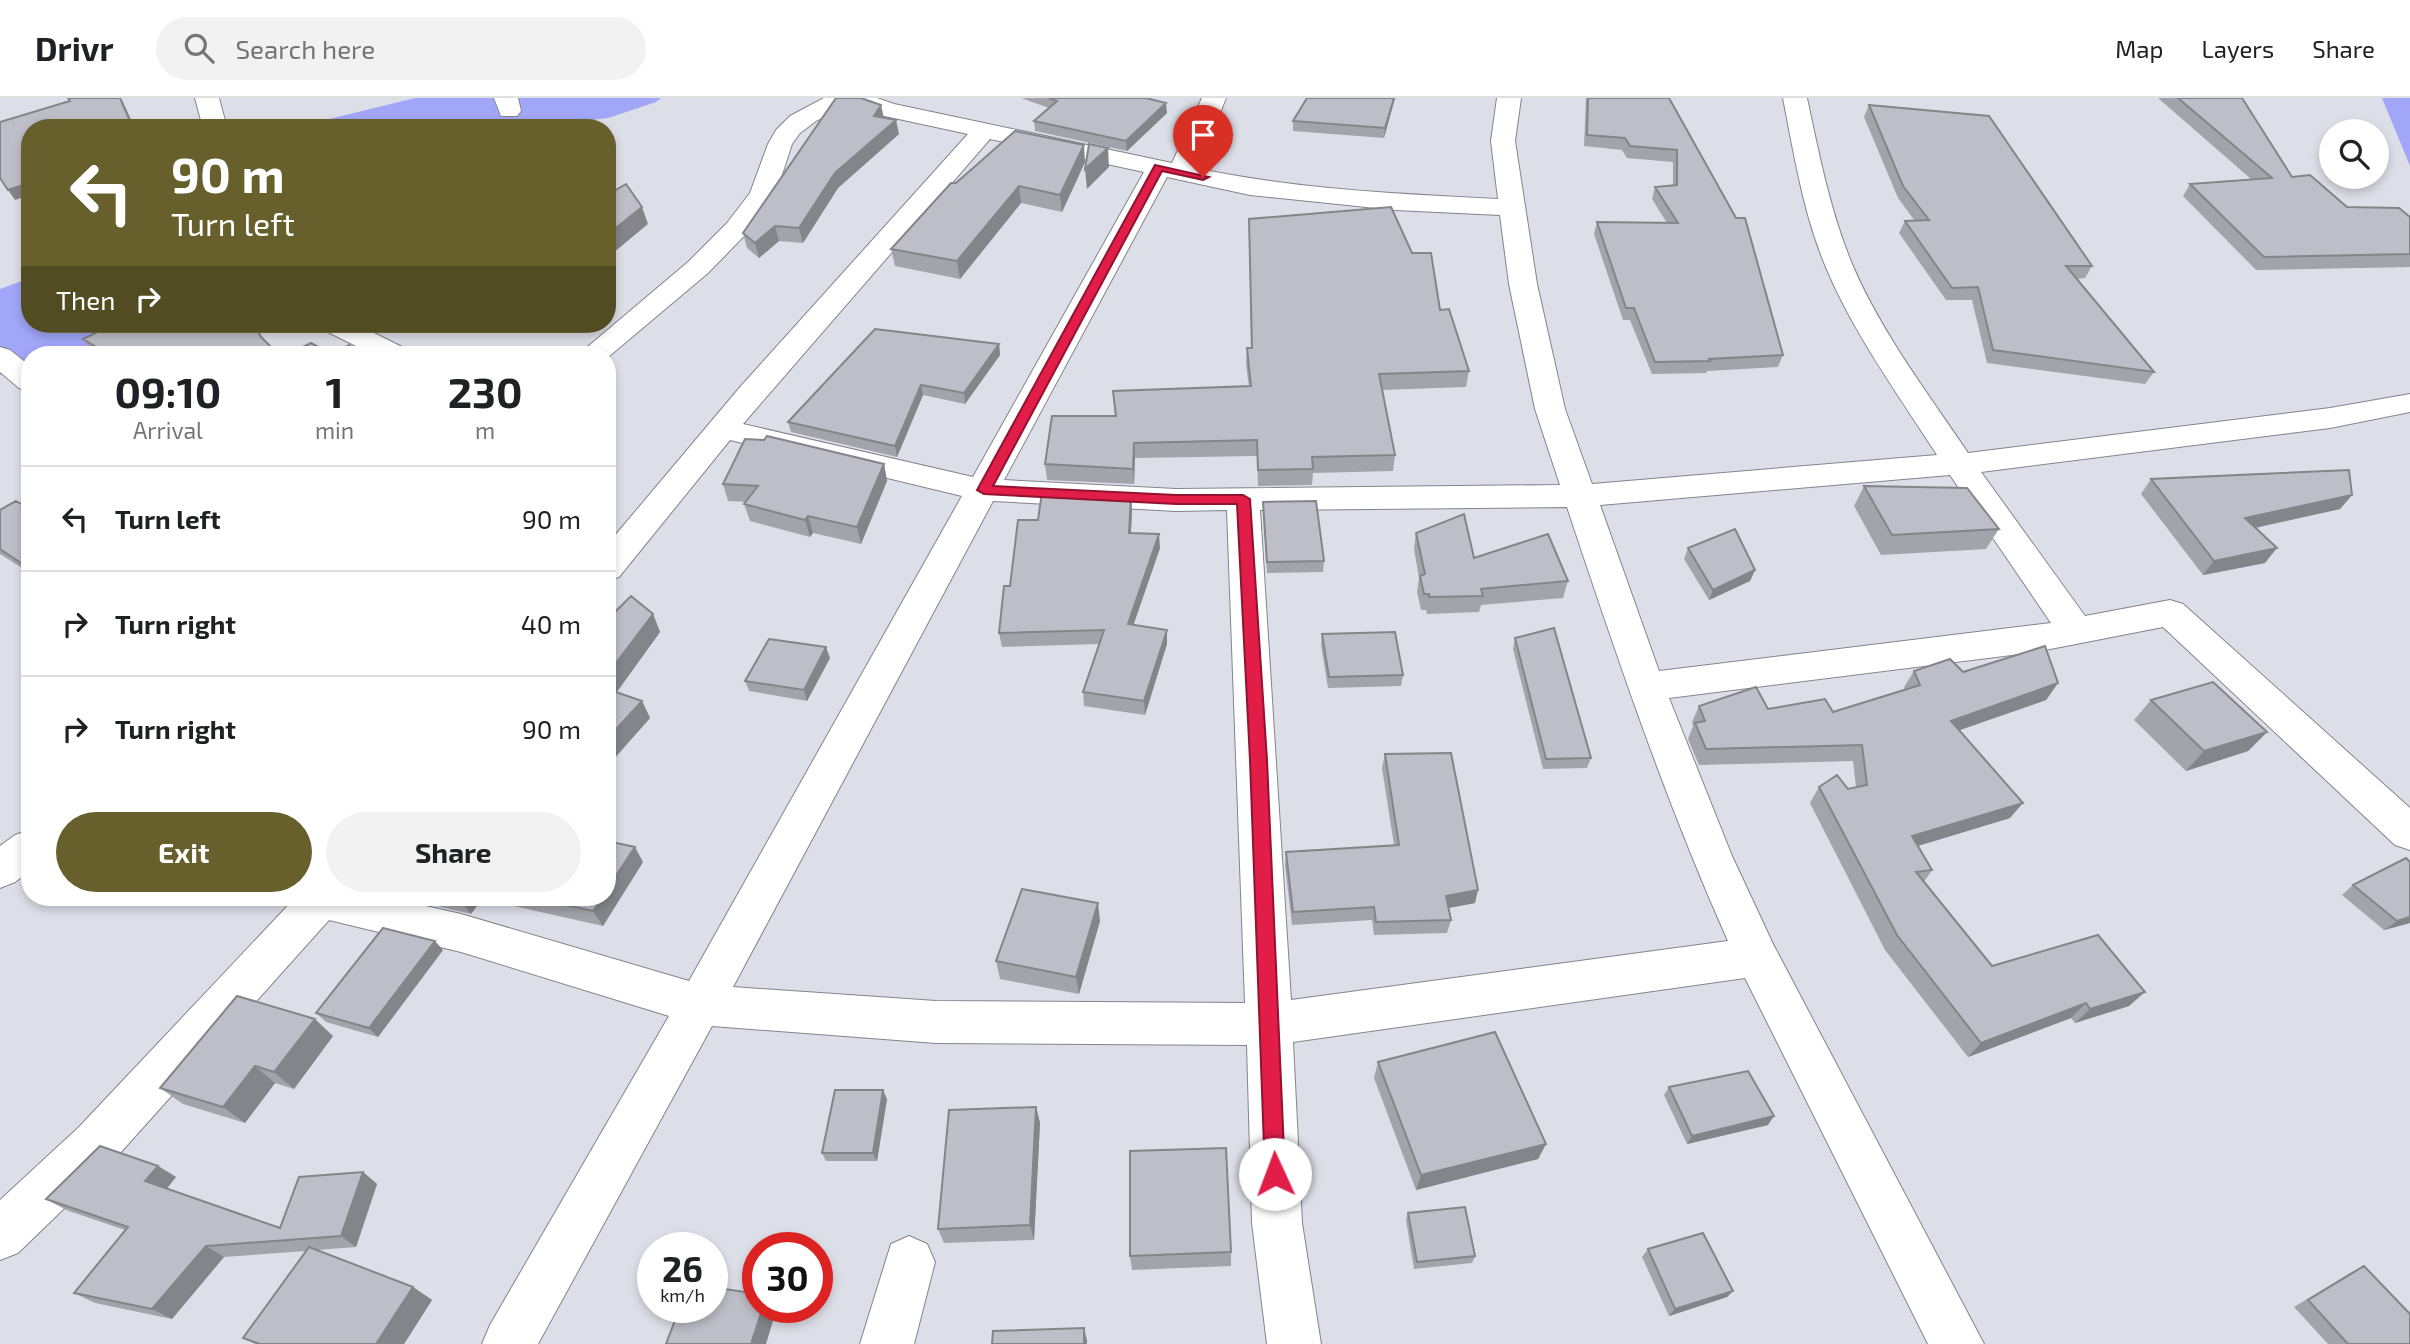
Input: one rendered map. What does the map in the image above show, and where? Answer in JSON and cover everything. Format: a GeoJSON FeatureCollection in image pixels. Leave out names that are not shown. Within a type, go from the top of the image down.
{"type":"FeatureCollection","features":[{"type":"Feature","properties":{"kind":"street"},"geometry":{"type":"LineString","coordinates":[[207,98],[213,119]]}},
{"type":"Feature","properties":{"kind":"street"},"geometry":{"type":"LineString","coordinates":[[604,346],[710,255],[756,206],[775,166],[780,143],[790,129],[818,109],[844,98]]}},
{"type":"Feature","properties":{"kind":"street"},"geometry":{"type":"LineString","coordinates":[[855,98],[888,110],[1250,187],[1315,196],[1512,208]]}},
{"type":"Feature","properties":{"kind":"street"},"geometry":{"type":"LineString","coordinates":[[509,1344],[700,1005],[984,490],[1170,170],[1196,143],[1214,98]]}},
{"type":"Feature","properties":{"kind":"street"},"geometry":{"type":"LineString","coordinates":[[1509,98],[1503,141],[1523,284],[1550,409],[1646,687],[1711,856],[1757,957],[1931,1299],[1957,1344]]}},
{"type":"Feature","properties":{"kind":"street"},"geometry":{"type":"LineString","coordinates":[[1795,98],[1814,188],[1839,265],[1880,343],[1959,464],[2076,631]]}},
{"type":"Feature","properties":{"kind":"street"},"geometry":{"type":"LineString","coordinates":[[616,557],[723,429],[985,130]]}},
{"type":"Feature","properties":{"kind":"street"},"geometry":{"type":"LineString","coordinates":[[352,333],[378,346]]}},
{"type":"Feature","properties":{"kind":"street"},"geometry":{"type":"LineString","coordinates":[[0,356],[21,374]]}},
{"type":"Feature","properties":{"kind":"street"},"geometry":{"type":"LineString","coordinates":[[723,429],[984,490],[1176,499],[1580,496],[1959,464],[2330,418],[2410,403]]}},
{"type":"Feature","properties":{"kind":"street"},"geometry":{"type":"LineString","coordinates":[[1243,499],[1258,760],[1277,1223],[1294,1344]]}},
{"type":"Feature","properties":{"kind":"street"},"geometry":{"type":"LineString","coordinates":[[1646,687],[2022,640],[2169,613],[2410,833]]}},
{"type":"Feature","properties":{"kind":"street"},"geometry":{"type":"LineString","coordinates":[[0,870],[21,854]]}},
{"type":"Feature","properties":{"kind":"street"},"geometry":{"type":"LineString","coordinates":[[0,1235],[96,1144],[315,906]]}},
{"type":"Feature","properties":{"kind":"street"},"geometry":{"type":"LineString","coordinates":[[350,906],[461,933],[700,1005],[936,1022],[1269,1024],[1757,957]]}},
{"type":"Feature","properties":{"kind":"street"},"geometry":{"type":"LineString","coordinates":[[887,1344],[909,1262]]}},
{"type":"Feature","properties":{"kind":"shaded area"},"geometry":{"type":"Polygon","coordinates":[[[415,98],[661,98],[656,102],[599,119],[329,119],[415,98]]]}},
{"type":"Feature","properties":{"kind":"shaded area"},"geometry":{"type":"Polygon","coordinates":[[[2382,98],[2410,98],[2410,166],[2382,98]]]}},
{"type":"Feature","properties":{"kind":"shaded area"},"geometry":{"type":"Polygon","coordinates":[[[21,281],[21,333],[124,333],[89,346],[21,346],[21,369],[0,375],[0,289],[21,281]]]}},
{"type":"Feature","properties":{"kind":"building"},"geometry":{"type":"Polygon","coordinates":[[[68,98],[120,98],[129,119],[21,119],[21,188],[20,186],[8,190],[0,178],[0,122],[70,101],[68,98]]]}},
{"type":"Feature","properties":{"kind":"building"},"geometry":{"type":"Polygon","coordinates":[[[836,98],[861,98],[881,105],[874,116],[896,120],[835,173],[799,228],[775,226],[755,243],[743,233],[836,98]]]}},
{"type":"Feature","properties":{"kind":"building"},"geometry":{"type":"Polygon","coordinates":[[[1049,98],[1146,98],[1166,103],[1126,141],[1034,121],[1057,101],[1049,98]]]}},
{"type":"Feature","properties":{"kind":"building"},"geometry":{"type":"Polygon","coordinates":[[[1307,98],[1394,98],[1385,128],[1293,121],[1307,98]]]}},
{"type":"Feature","properties":{"kind":"building"},"geometry":{"type":"Polygon","coordinates":[[[1588,98],[1669,98],[1736,218],[1745,218],[1783,355],[1655,362],[1634,308],[1626,308],[1597,222],[1678,223],[1655,187],[1677,185],[1677,150],[1630,146],[1625,138],[1587,135],[1588,98]]]}},
{"type":"Feature","properties":{"kind":"building"},"geometry":{"type":"Polygon","coordinates":[[[2178,98],[2242,98],[2292,177],[2310,175],[2319,183],[2319,189],[2326,189],[2347,207],[2399,208],[2410,217],[2410,254],[2264,257],[2190,184],[2272,178],[2178,98]]]}},
{"type":"Feature","properties":{"kind":"building"},"geometry":{"type":"Polygon","coordinates":[[[1869,105],[1989,116],[2092,266],[2066,266],[2154,372],[1993,350],[1978,287],[1952,288],[1905,221],[1929,220],[1903,186],[1869,105]]]}},
{"type":"Feature","properties":{"kind":"building"},"geometry":{"type":"Polygon","coordinates":[[[1015,131],[1084,145],[1060,195],[1019,186],[957,261],[891,249],[951,183],[956,183],[1015,131]]]}},
{"type":"Feature","properties":{"kind":"building"},"geometry":{"type":"Polygon","coordinates":[[[1089,144],[1108,148],[1085,169],[1089,144]]]}},
{"type":"Feature","properties":{"kind":"building"},"geometry":{"type":"Polygon","coordinates":[[[626,184],[642,207],[616,228],[616,190],[626,184]]]}},
{"type":"Feature","properties":{"kind":"building"},"geometry":{"type":"Polygon","coordinates":[[[1391,207],[1412,253],[1431,253],[1440,310],[1449,309],[1469,371],[1379,374],[1395,455],[1312,457],[1313,469],[1258,470],[1257,440],[1134,443],[1133,469],[1045,464],[1052,416],[1116,416],[1113,391],[1251,386],[1247,348],[1252,348],[1249,219],[1391,207]]]}},
{"type":"Feature","properties":{"kind":"building"},"geometry":{"type":"Polygon","coordinates":[[[875,329],[999,344],[964,393],[921,385],[895,446],[788,422],[875,329]]]}},
{"type":"Feature","properties":{"kind":"building"},"geometry":{"type":"Polygon","coordinates":[[[95,333],[259,333],[270,346],[95,346],[83,339],[95,333]]]}},
{"type":"Feature","properties":{"kind":"building"},"geometry":{"type":"Polygon","coordinates":[[[767,436],[884,464],[857,527],[808,516],[805,520],[744,504],[758,486],[723,484],[745,439],[764,440],[767,436]]]}},
{"type":"Feature","properties":{"kind":"building"},"geometry":{"type":"Polygon","coordinates":[[[2349,470],[2352,495],[2245,518],[2277,548],[2214,561],[2151,479],[2349,470]]]}},
{"type":"Feature","properties":{"kind":"building"},"geometry":{"type":"Polygon","coordinates":[[[1864,486],[1967,488],[1999,529],[1892,535],[1864,486]]]}},
{"type":"Feature","properties":{"kind":"building"},"geometry":{"type":"Polygon","coordinates":[[[1042,492],[1131,497],[1129,533],[1159,534],[1128,624],[1167,630],[1144,701],[1083,692],[1104,630],[999,633],[1004,586],[1010,586],[1018,520],[1038,520],[1042,492]]]}},
{"type":"Feature","properties":{"kind":"building"},"geometry":{"type":"Polygon","coordinates":[[[16,501],[21,504],[21,563],[0,549],[0,510],[16,501]]]}},
{"type":"Feature","properties":{"kind":"building"},"geometry":{"type":"Polygon","coordinates":[[[1316,501],[1324,561],[1267,562],[1263,502],[1316,501]]]}},
{"type":"Feature","properties":{"kind":"building"},"geometry":{"type":"Polygon","coordinates":[[[1464,514],[1474,558],[1548,534],[1568,581],[1481,589],[1483,596],[1429,597],[1429,594],[1424,594],[1420,576],[1425,574],[1416,533],[1464,514]]]}},
{"type":"Feature","properties":{"kind":"building"},"geometry":{"type":"Polygon","coordinates":[[[1735,529],[1755,570],[1713,590],[1688,548],[1735,529]]]}},
{"type":"Feature","properties":{"kind":"building"},"geometry":{"type":"Polygon","coordinates":[[[631,596],[653,614],[616,663],[616,611],[631,596]]]}},
{"type":"Feature","properties":{"kind":"building"},"geometry":{"type":"Polygon","coordinates":[[[1554,628],[1591,758],[1546,759],[1515,638],[1554,628]]]}},
{"type":"Feature","properties":{"kind":"building"},"geometry":{"type":"Polygon","coordinates":[[[1395,632],[1403,675],[1329,677],[1322,634],[1395,632]]]}},
{"type":"Feature","properties":{"kind":"building"},"geometry":{"type":"Polygon","coordinates":[[[769,639],[826,647],[804,690],[745,681],[769,639]]]}},
{"type":"Feature","properties":{"kind":"building"},"geometry":{"type":"Polygon","coordinates":[[[2045,646],[2058,683],[1951,721],[2023,803],[1912,836],[1932,870],[1916,872],[1992,966],[2098,935],[2145,992],[2090,1009],[2086,1003],[1981,1043],[1897,935],[1819,787],[1837,775],[1848,789],[1867,785],[1862,745],[1706,749],[1695,723],[1705,721],[1699,706],[1756,687],[1768,709],[1825,699],[1833,712],[1920,685],[1914,671],[1950,659],[1963,672],[2045,646]]]}},
{"type":"Feature","properties":{"kind":"building"},"geometry":{"type":"Polygon","coordinates":[[[2213,682],[2267,732],[2204,751],[2151,700],[2213,682]]]}},
{"type":"Feature","properties":{"kind":"building"},"geometry":{"type":"Polygon","coordinates":[[[616,692],[642,701],[616,729],[616,692]]]}},
{"type":"Feature","properties":{"kind":"building"},"geometry":{"type":"Polygon","coordinates":[[[1451,753],[1478,890],[1446,896],[1451,920],[1376,922],[1374,907],[1293,912],[1286,852],[1399,845],[1385,754],[1451,753]]]}},
{"type":"Feature","properties":{"kind":"building"},"geometry":{"type":"Polygon","coordinates":[[[616,843],[635,847],[616,876],[616,843]]]}},
{"type":"Feature","properties":{"kind":"building"},"geometry":{"type":"Polygon","coordinates":[[[2406,858],[2410,862],[2410,917],[2397,921],[2353,885],[2406,858]]]}},
{"type":"Feature","properties":{"kind":"building"},"geometry":{"type":"Polygon","coordinates":[[[1022,889],[1098,903],[1076,977],[996,961],[1022,889]]]}},
{"type":"Feature","properties":{"kind":"building"},"geometry":{"type":"Polygon","coordinates":[[[570,906],[596,906],[593,911],[570,906]]]}},
{"type":"Feature","properties":{"kind":"building"},"geometry":{"type":"Polygon","coordinates":[[[383,928],[435,941],[369,1028],[316,1013],[383,928]]]}},
{"type":"Feature","properties":{"kind":"building"},"geometry":{"type":"Polygon","coordinates":[[[237,996],[315,1019],[274,1072],[255,1066],[223,1107],[160,1088],[237,996]]]}},
{"type":"Feature","properties":{"kind":"building"},"geometry":{"type":"Polygon","coordinates":[[[1495,1032],[1546,1144],[1421,1175],[1378,1062],[1495,1032]]]}},
{"type":"Feature","properties":{"kind":"building"},"geometry":{"type":"Polygon","coordinates":[[[1748,1071],[1774,1116],[1692,1136],[1669,1087],[1748,1071]]]}},
{"type":"Feature","properties":{"kind":"building"},"geometry":{"type":"Polygon","coordinates":[[[835,1090],[883,1090],[873,1153],[822,1153],[835,1090]]]}},
{"type":"Feature","properties":{"kind":"building"},"geometry":{"type":"Polygon","coordinates":[[[1036,1107],[1030,1225],[938,1229],[949,1110],[1036,1107]]]}},
{"type":"Feature","properties":{"kind":"building"},"geometry":{"type":"Polygon","coordinates":[[[100,1146],[158,1166],[145,1181],[280,1228],[299,1177],[363,1172],[341,1236],[206,1246],[152,1309],[74,1293],[128,1227],[46,1199],[100,1146]]]}},
{"type":"Feature","properties":{"kind":"building"},"geometry":{"type":"Polygon","coordinates":[[[1226,1148],[1231,1252],[1130,1256],[1130,1151],[1226,1148]]]}},
{"type":"Feature","properties":{"kind":"building"},"geometry":{"type":"Polygon","coordinates":[[[1465,1207],[1475,1256],[1417,1262],[1408,1213],[1465,1207]]]}},
{"type":"Feature","properties":{"kind":"building"},"geometry":{"type":"Polygon","coordinates":[[[1703,1233],[1733,1291],[1675,1309],[1648,1249],[1703,1233]]]}},
{"type":"Feature","properties":{"kind":"building"},"geometry":{"type":"Polygon","coordinates":[[[309,1247],[413,1287],[376,1344],[260,1344],[243,1338],[309,1247]]]}},
{"type":"Feature","properties":{"kind":"building"},"geometry":{"type":"Polygon","coordinates":[[[2364,1266],[2410,1314],[2410,1344],[2348,1344],[2308,1300],[2364,1266]]]}},
{"type":"Feature","properties":{"kind":"building"},"geometry":{"type":"Polygon","coordinates":[[[728,1289],[742,1292],[742,1323],[758,1323],[751,1344],[666,1344],[674,1323],[728,1323],[728,1289]]]}},
{"type":"Feature","properties":{"kind":"building"},"geometry":{"type":"Polygon","coordinates":[[[1084,1328],[1084,1344],[992,1344],[993,1331],[1084,1328]]]}},
{"type":"Feature","properties":{"kind":"route"},"geometry":{"type":"LineString","coordinates":[[1203,177],[1159,168],[984,490],[1176,499],[1243,499],[1258,760],[1275,1174]]}}]}
